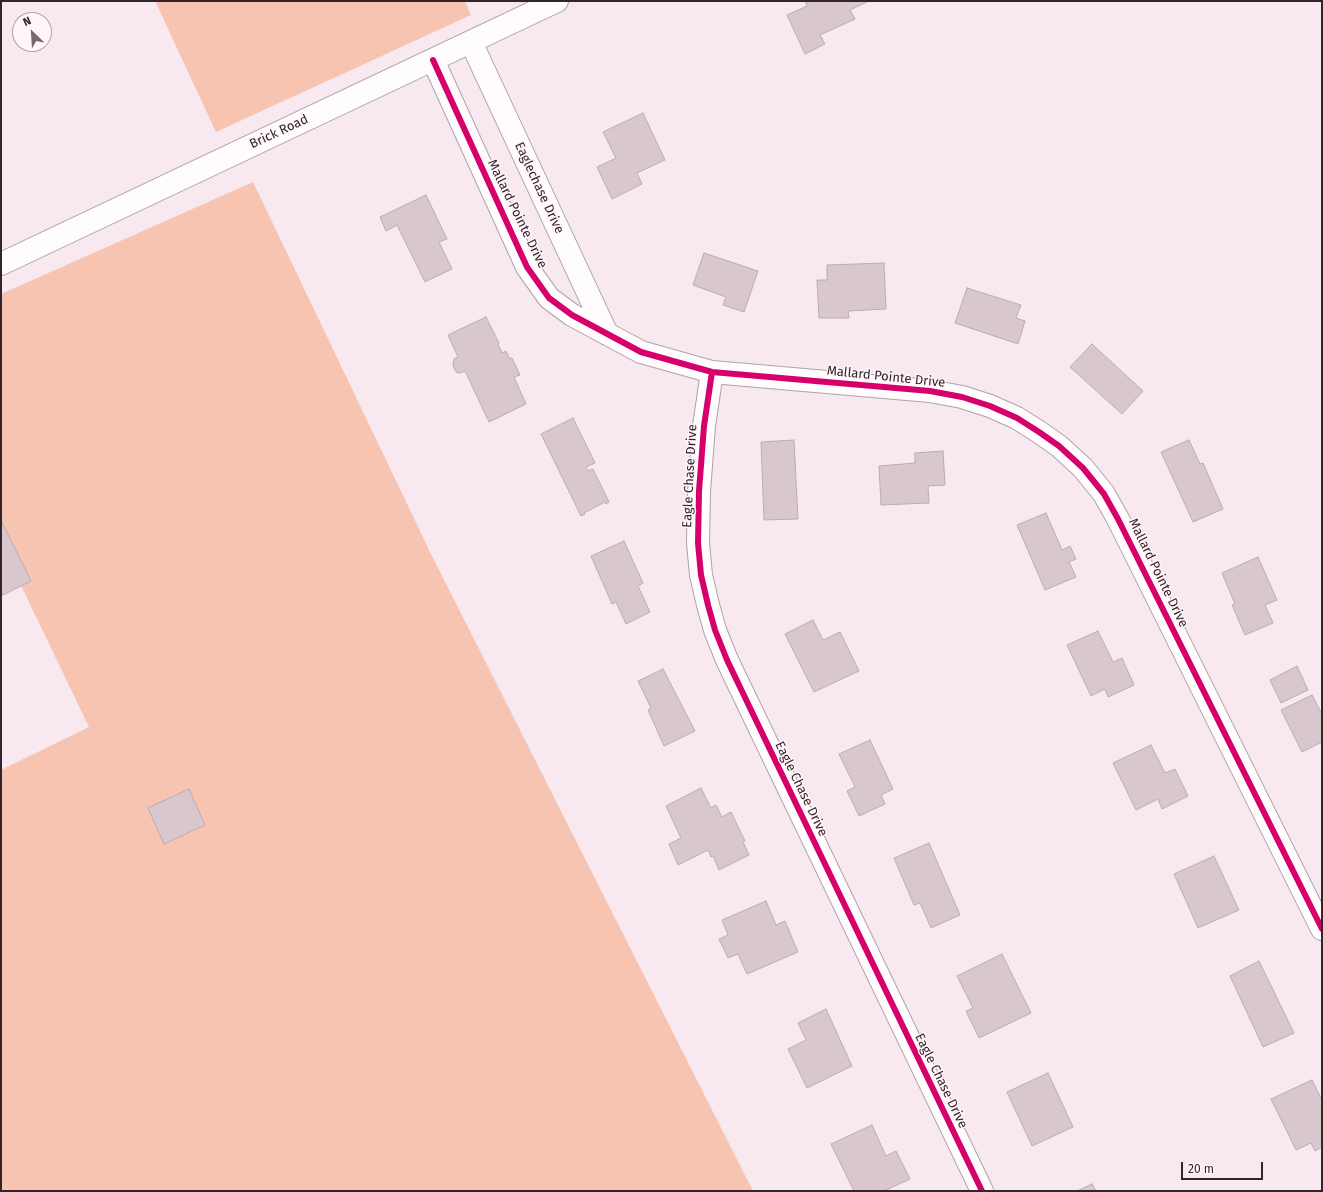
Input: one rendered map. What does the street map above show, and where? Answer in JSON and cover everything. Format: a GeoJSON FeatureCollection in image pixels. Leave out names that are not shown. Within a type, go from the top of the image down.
{"type":"FeatureCollection","features":[{"type":"Feature","properties":{"kind":"street","name":"Brick Road"},"geometry":{"type":"LineString","coordinates":[[1,264],[557,1]]}},
{"type":"Feature","properties":{"kind":"street","name":"Eaglechase Drive"},"geometry":{"type":"LineString","coordinates":[[471,42],[607,334]]}},
{"type":"Feature","properties":{"kind":"street","name":"Mallard Pointe Drive"},"geometry":{"type":"LineString","coordinates":[[433,60],[527,267],[549,298],[572,315],[641,352],[712,372],[930,391],[962,397],[990,406],[1016,418],[1060,446],[1104,494],[1118,519],[1322,929]]}},
{"type":"Feature","properties":{"kind":"street","name":"Eagle Chase Drive"},"geometry":{"type":"LineString","coordinates":[[712,372],[703,433],[699,491],[698,543],[701,575],[716,630],[728,660],[982,1191]]}},
{"type":"Feature","properties":{"kind":"shaded area"},"geometry":{"type":"Polygon","coordinates":[[[155,1],[465,1],[471,15],[216,132],[155,1]]]}},
{"type":"Feature","properties":{"kind":"shaded area"},"geometry":{"type":"Polygon","coordinates":[[[253,182],[432,556],[753,1191],[1,1191],[1,770],[89,727],[1,544],[1,294],[253,182]]]}},
{"type":"Feature","properties":{"kind":"building"},"geometry":{"type":"Polygon","coordinates":[[[805,1],[869,1],[850,10],[855,19],[820,35],[825,44],[805,54],[787,15],[807,6],[805,1]]]}},
{"type":"Feature","properties":{"kind":"building"},"geometry":{"type":"Polygon","coordinates":[[[643,113],[665,160],[637,173],[642,184],[612,199],[597,167],[616,158],[603,132],[643,113]]]}},
{"type":"Feature","properties":{"kind":"building"},"geometry":{"type":"Polygon","coordinates":[[[426,195],[447,239],[439,242],[452,269],[425,282],[397,225],[386,231],[380,217],[426,195]]]}},
{"type":"Feature","properties":{"kind":"building"},"geometry":{"type":"Polygon","coordinates":[[[704,253],[758,271],[744,312],[723,305],[726,297],[693,285],[704,253]]]}},
{"type":"Feature","properties":{"kind":"building"},"geometry":{"type":"Polygon","coordinates":[[[884,263],[886,309],[848,311],[849,318],[819,318],[817,280],[827,280],[827,265],[884,263]]]}},
{"type":"Feature","properties":{"kind":"building"},"geometry":{"type":"Polygon","coordinates":[[[967,288],[1021,305],[1016,318],[1025,321],[1018,344],[955,323],[967,288]]]}},
{"type":"Feature","properties":{"kind":"building"},"geometry":{"type":"Polygon","coordinates":[[[486,317],[499,343],[498,344],[502,353],[506,351],[510,359],[512,358],[520,375],[514,377],[526,404],[489,422],[465,371],[460,373],[456,372],[453,365],[454,359],[458,357],[448,335],[486,317]]]}},
{"type":"Feature","properties":{"kind":"building"},"geometry":{"type":"Polygon","coordinates":[[[1092,344],[1143,391],[1122,414],[1070,367],[1092,344]]]}},
{"type":"Feature","properties":{"kind":"building"},"geometry":{"type":"Polygon","coordinates":[[[573,418],[595,463],[586,467],[588,471],[593,469],[609,502],[606,504],[605,502],[581,516],[541,434],[573,418]]]}},
{"type":"Feature","properties":{"kind":"building"},"geometry":{"type":"Polygon","coordinates":[[[794,440],[798,519],[764,520],[761,442],[794,440]]]}},
{"type":"Feature","properties":{"kind":"building"},"geometry":{"type":"Polygon","coordinates":[[[1189,440],[1200,464],[1203,463],[1223,509],[1193,522],[1161,452],[1189,440]]]}},
{"type":"Feature","properties":{"kind":"building"},"geometry":{"type":"Polygon","coordinates":[[[943,451],[945,485],[928,486],[929,503],[881,505],[879,466],[915,463],[915,453],[943,451]]]}},
{"type":"Feature","properties":{"kind":"building"},"geometry":{"type":"Polygon","coordinates":[[[1046,513],[1062,550],[1070,546],[1076,559],[1069,562],[1076,577],[1045,590],[1017,525],[1046,513]]]}},
{"type":"Feature","properties":{"kind":"building"},"geometry":{"type":"Polygon","coordinates":[[[1,520],[31,581],[1,596],[1,520]]]}},
{"type":"Feature","properties":{"kind":"building"},"geometry":{"type":"Polygon","coordinates":[[[624,541],[643,583],[638,586],[650,612],[626,624],[616,602],[612,604],[591,556],[624,541]]]}},
{"type":"Feature","properties":{"kind":"building"},"geometry":{"type":"Polygon","coordinates":[[[1258,557],[1277,600],[1265,605],[1273,623],[1245,635],[1232,605],[1235,604],[1222,573],[1258,557]]]}},
{"type":"Feature","properties":{"kind":"building"},"geometry":{"type":"Polygon","coordinates":[[[813,620],[823,640],[840,632],[859,671],[814,692],[785,634],[813,620]]]}},
{"type":"Feature","properties":{"kind":"building"},"geometry":{"type":"Polygon","coordinates":[[[1098,631],[1113,662],[1122,658],[1134,685],[1108,697],[1105,689],[1091,696],[1067,645],[1098,631]]]}},
{"type":"Feature","properties":{"kind":"building"},"geometry":{"type":"Polygon","coordinates":[[[1297,666],[1308,690],[1281,703],[1270,680],[1297,666]]]}},
{"type":"Feature","properties":{"kind":"building"},"geometry":{"type":"Polygon","coordinates":[[[663,669],[695,731],[664,746],[648,710],[651,708],[638,681],[663,669]]]}},
{"type":"Feature","properties":{"kind":"building"},"geometry":{"type":"Polygon","coordinates":[[[1312,695],[1322,714],[1322,742],[1302,752],[1281,710],[1312,695]]]}},
{"type":"Feature","properties":{"kind":"building"},"geometry":{"type":"Polygon","coordinates":[[[870,740],[893,789],[881,795],[885,804],[859,816],[847,791],[855,787],[839,754],[870,740]]]}},
{"type":"Feature","properties":{"kind":"building"},"geometry":{"type":"Polygon","coordinates":[[[1151,745],[1165,773],[1175,769],[1188,796],[1162,809],[1158,799],[1136,810],[1113,763],[1151,745]]]}},
{"type":"Feature","properties":{"kind":"building"},"geometry":{"type":"Polygon","coordinates":[[[701,788],[711,808],[716,805],[722,817],[731,812],[745,841],[743,842],[749,855],[719,870],[713,856],[711,857],[708,850],[678,865],[669,844],[681,838],[666,806],[701,788]]]}},
{"type":"Feature","properties":{"kind":"building"},"geometry":{"type":"Polygon","coordinates":[[[189,789],[205,825],[164,844],[148,808],[189,789]]]}},
{"type":"Feature","properties":{"kind":"building"},"geometry":{"type":"Polygon","coordinates":[[[929,843],[960,915],[931,928],[920,903],[914,905],[894,858],[929,843]]]}},
{"type":"Feature","properties":{"kind":"building"},"geometry":{"type":"Polygon","coordinates":[[[1214,856],[1239,910],[1198,928],[1174,874],[1214,856]]]}},
{"type":"Feature","properties":{"kind":"building"},"geometry":{"type":"Polygon","coordinates":[[[766,901],[776,925],[785,921],[798,952],[747,974],[738,954],[728,958],[719,939],[728,935],[722,920],[766,901]]]}},
{"type":"Feature","properties":{"kind":"building"},"geometry":{"type":"Polygon","coordinates":[[[1002,954],[1031,1013],[979,1038],[966,1011],[973,1008],[957,976],[1002,954]]]}},
{"type":"Feature","properties":{"kind":"building"},"geometry":{"type":"Polygon","coordinates":[[[1259,961],[1294,1033],[1263,1047],[1230,976],[1259,961]]]}},
{"type":"Feature","properties":{"kind":"building"},"geometry":{"type":"Polygon","coordinates":[[[826,1009],[852,1066],[807,1088],[788,1049],[806,1040],[798,1023],[826,1009]]]}},
{"type":"Feature","properties":{"kind":"building"},"geometry":{"type":"Polygon","coordinates":[[[1048,1073],[1073,1127],[1032,1146],[1007,1092],[1048,1073]]]}},
{"type":"Feature","properties":{"kind":"building"},"geometry":{"type":"Polygon","coordinates":[[[1312,1080],[1322,1100],[1322,1147],[1315,1151],[1311,1143],[1296,1150],[1271,1099],[1312,1080]]]}},
{"type":"Feature","properties":{"kind":"building"},"geometry":{"type":"Polygon","coordinates":[[[872,1125],[886,1156],[896,1151],[910,1179],[884,1191],[854,1191],[831,1144],[872,1125]]]}},
{"type":"Feature","properties":{"kind":"building"},"geometry":{"type":"Polygon","coordinates":[[[1092,1184],[1096,1191],[1077,1191],[1092,1184]]]}},
{"type":"Feature","properties":{"kind":"cycle path"},"geometry":{"type":"LineString","coordinates":[[433,60],[527,267],[549,298],[572,315],[641,352],[712,372],[930,391],[962,397],[990,406],[1017,418],[1059,446],[1083,468],[1104,494],[1118,519],[1322,929]]}},
{"type":"Feature","properties":{"kind":"cycle path"},"geometry":{"type":"LineString","coordinates":[[712,372],[704,426],[699,491],[698,543],[701,575],[715,630],[727,660],[982,1191]]}}]}
